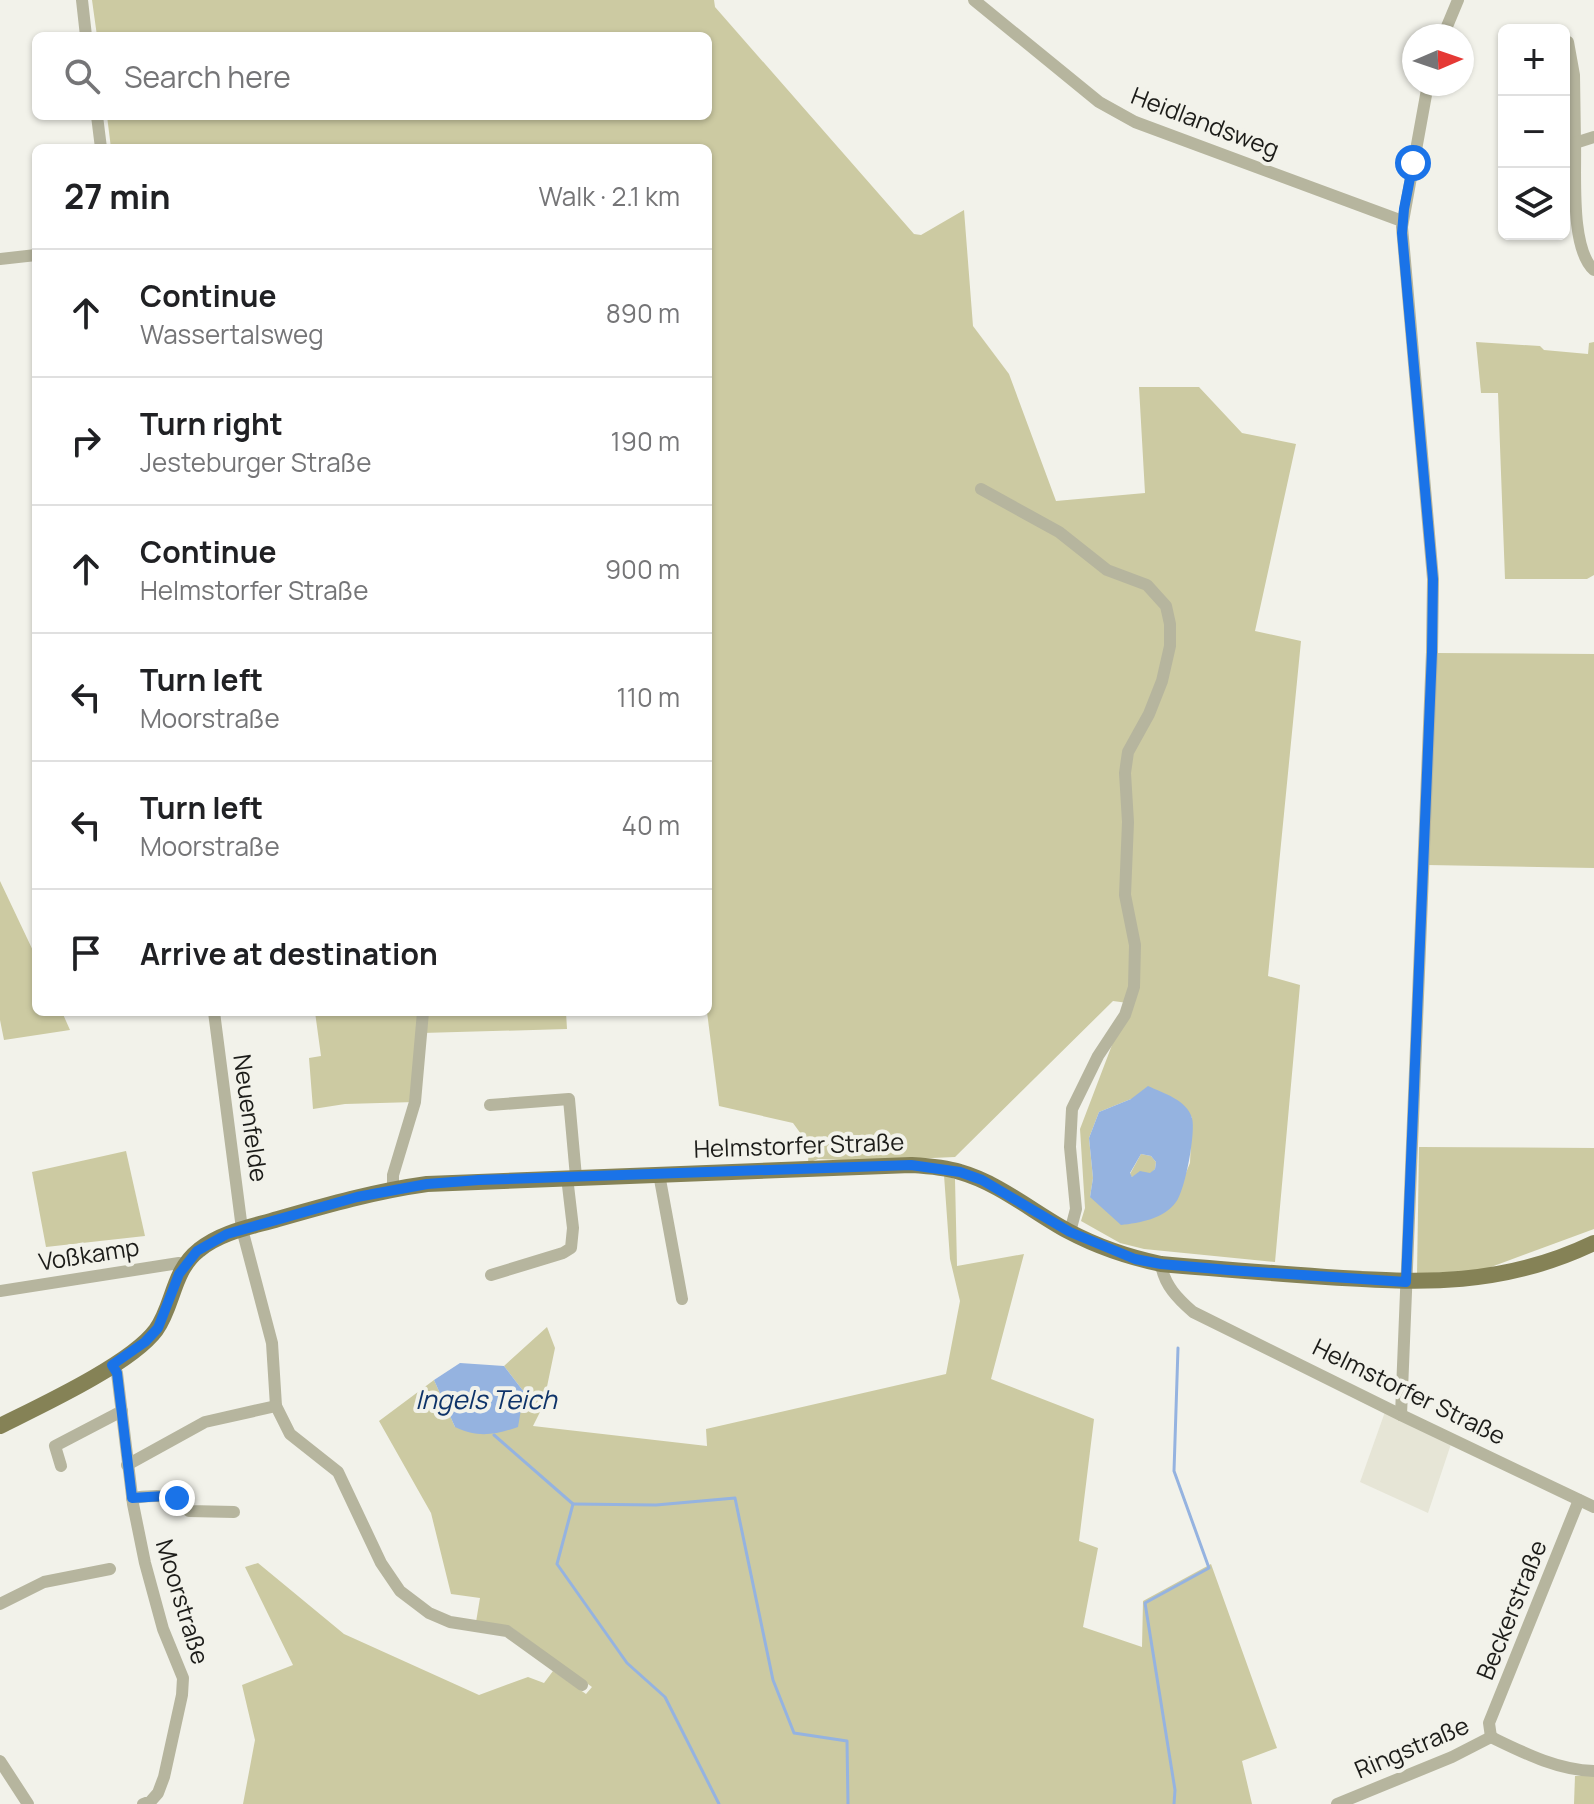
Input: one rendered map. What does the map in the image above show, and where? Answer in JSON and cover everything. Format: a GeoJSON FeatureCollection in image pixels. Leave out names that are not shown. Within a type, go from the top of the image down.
{"type":"FeatureCollection","features":[{"type":"Feature","properties":{"kind":"main road","name":"Helmstorfer Straße"},"geometry":{"type":"LineString","coordinates":[[0,1426],[112,1365],[145,1342],[158,1328],[183,1266],[211,1242],[242,1229],[393,1189],[466,1181],[911,1165],[937,1167],[982,1180],[1070,1232],[1109,1250],[1161,1264]]}},
{"type":"Feature","properties":{"kind":"main road"},"geometry":{"type":"LineString","coordinates":[[1161,1264],[1442,1282],[1502,1274],[1546,1262],[1594,1243]]}},
{"type":"Feature","properties":{"kind":"street"},"geometry":{"type":"LineString","coordinates":[[82,0],[86,32]]}},
{"type":"Feature","properties":{"kind":"street","name":"Heidlandsweg"},"geometry":{"type":"LineString","coordinates":[[974,0],[1099,102],[1135,122],[1402,221]]}},
{"type":"Feature","properties":{"kind":"street"},"geometry":{"type":"LineString","coordinates":[[1448,24],[1458,0]]}},
{"type":"Feature","properties":{"kind":"street"},"geometry":{"type":"LineString","coordinates":[[1570,53],[1574,75],[1577,214],[1581,249],[1589,267],[1594,270]]}},
{"type":"Feature","properties":{"kind":"street"},"geometry":{"type":"LineString","coordinates":[[1401,1415],[1433,579],[1402,221],[1426,96]]}},
{"type":"Feature","properties":{"kind":"street"},"geometry":{"type":"LineString","coordinates":[[98,120],[100,144]]}},
{"type":"Feature","properties":{"kind":"street"},"geometry":{"type":"LineString","coordinates":[[1575,143],[1594,137]]}},
{"type":"Feature","properties":{"kind":"street"},"geometry":{"type":"LineString","coordinates":[[0,259],[32,255]]}},
{"type":"Feature","properties":{"kind":"street"},"geometry":{"type":"LineString","coordinates":[[981,489],[1059,532],[1107,570],[1147,585],[1166,606],[1170,624],[1170,646],[1162,681],[1149,714],[1128,752],[1125,773],[1128,822],[1125,895],[1135,945],[1134,987],[1125,1015],[1098,1056],[1072,1109],[1070,1147],[1076,1209],[1070,1232]]}},
{"type":"Feature","properties":{"kind":"street","name":"Neuenfelde"},"geometry":{"type":"LineString","coordinates":[[215,1016],[242,1229],[272,1343],[276,1406]]}},
{"type":"Feature","properties":{"kind":"street"},"geometry":{"type":"LineString","coordinates":[[393,1189],[394,1171],[415,1102],[423,1016]]}},
{"type":"Feature","properties":{"kind":"street"},"geometry":{"type":"LineString","coordinates":[[490,1105],[569,1099],[573,1228],[571,1248],[563,1253],[491,1275]]}},
{"type":"Feature","properties":{"kind":"street"},"geometry":{"type":"LineString","coordinates":[[659,1174],[682,1299]]}},
{"type":"Feature","properties":{"kind":"street","name":"Voßkamp"},"geometry":{"type":"LineString","coordinates":[[0,1291],[179,1263],[183,1266]]}},
{"type":"Feature","properties":{"kind":"street","name":"Helmstorfer Straße"},"geometry":{"type":"LineString","coordinates":[[1161,1264],[1167,1283],[1177,1298],[1193,1312],[1594,1507]]}},
{"type":"Feature","properties":{"kind":"street","name":"Moorstraße"},"geometry":{"type":"LineString","coordinates":[[112,1365],[117,1373],[127,1465],[145,1563],[163,1629],[183,1678],[164,1777],[158,1793],[143,1804]]}},
{"type":"Feature","properties":{"kind":"street"},"geometry":{"type":"LineString","coordinates":[[127,1465],[205,1422],[276,1406],[290,1434],[338,1472],[381,1563],[400,1591],[429,1613],[450,1622],[507,1631],[582,1685]]}},
{"type":"Feature","properties":{"kind":"street"},"geometry":{"type":"LineString","coordinates":[[61,1466],[55,1446],[122,1411]]}},
{"type":"Feature","properties":{"kind":"street","name":"Moorstraße"},"geometry":{"type":"LineString","coordinates":[[132,1498],[164,1496],[177,1498],[189,1511],[234,1512]]}},
{"type":"Feature","properties":{"kind":"street","name":"Beckerstraße"},"geometry":{"type":"LineString","coordinates":[[1491,1737],[1489,1723],[1579,1500]]}},
{"type":"Feature","properties":{"kind":"street"},"geometry":{"type":"LineString","coordinates":[[0,1604],[44,1582],[110,1569]]}},
{"type":"Feature","properties":{"kind":"street","name":"Ringstraße"},"geometry":{"type":"LineString","coordinates":[[1337,1804],[1452,1757],[1491,1737],[1532,1757],[1594,1771]]}},
{"type":"Feature","properties":{"kind":"street"},"geometry":{"type":"LineString","coordinates":[[0,1761],[28,1804]]}},
{"type":"Feature","properties":{"kind":"shaded area"},"geometry":{"type":"Polygon","coordinates":[[[92,0],[714,0],[715,7],[914,234],[921,235],[964,210],[973,326],[1009,374],[1056,501],[1145,493],[1139,387],[1199,387],[1242,433],[1296,444],[1255,631],[1301,641],[1268,976],[1300,985],[1275,1262],[1144,1249],[1120,1243],[1081,1221],[1085,1208],[1080,1129],[1128,1003],[1113,1001],[955,1157],[863,1161],[818,1159],[808,1163],[809,1145],[793,1123],[719,1106],[708,1016],[712,1016],[712,144],[110,144],[108,120],[712,120],[712,32],[96,32],[92,0]],[[1131,1099],[1099,1112],[1089,1138],[1093,1178],[1090,1197],[1183,1180],[1190,1163],[1192,1117],[1131,1099]]]}},
{"type":"Feature","properties":{"kind":"shaded area"},"geometry":{"type":"Polygon","coordinates":[[[1476,342],[1540,346],[1544,350],[1588,354],[1589,343],[1594,342],[1594,575],[1587,579],[1505,579],[1498,393],[1481,393],[1476,342]]]}},
{"type":"Feature","properties":{"kind":"shaded area"},"geometry":{"type":"Polygon","coordinates":[[[1435,653],[1594,654],[1594,868],[1427,865],[1435,653]]]}},
{"type":"Feature","properties":{"kind":"shaded area"},"geometry":{"type":"Polygon","coordinates":[[[0,881],[32,949],[32,1016],[64,1016],[70,1030],[4,1040],[0,1020],[0,881]]]}},
{"type":"Feature","properties":{"kind":"shaded area"},"geometry":{"type":"Polygon","coordinates":[[[316,1016],[566,1016],[567,1029],[422,1033],[415,1102],[345,1104],[313,1109],[309,1058],[321,1056],[316,1016]]]}},
{"type":"Feature","properties":{"kind":"shaded area"},"geometry":{"type":"Polygon","coordinates":[[[1419,1147],[1594,1148],[1594,1229],[1483,1270],[1417,1274],[1419,1147]]]}},
{"type":"Feature","properties":{"kind":"shaded area"},"geometry":{"type":"Polygon","coordinates":[[[126,1151],[145,1236],[46,1247],[32,1172],[126,1151]]]}},
{"type":"Feature","properties":{"kind":"shaded area"},"geometry":{"type":"Polygon","coordinates":[[[1141,1154],[1151,1156],[1156,1162],[1155,1169],[1151,1173],[1132,1177],[1130,1174],[1141,1154]]]}},
{"type":"Feature","properties":{"kind":"shaded area"},"geometry":{"type":"Polygon","coordinates":[[[944,1175],[955,1179],[957,1266],[1024,1254],[991,1379],[1094,1419],[1079,1541],[1098,1548],[1083,1627],[1142,1647],[1143,1601],[1211,1564],[1277,1748],[1242,1761],[1252,1804],[243,1804],[255,1740],[242,1685],[293,1665],[245,1567],[258,1563],[344,1634],[479,1695],[528,1677],[544,1683],[553,1671],[586,1694],[592,1687],[511,1627],[476,1622],[480,1598],[451,1594],[431,1513],[379,1421],[434,1380],[455,1427],[524,1392],[504,1366],[547,1327],[555,1348],[543,1406],[533,1426],[707,1446],[706,1429],[946,1374],[960,1301],[950,1259],[944,1175]]]}},
{"type":"Feature","properties":{"kind":"shaded area"},"geometry":{"type":"Polygon","coordinates":[[[1386,1409],[1452,1441],[1428,1513],[1360,1482],[1386,1409]]]}},
{"type":"Feature","properties":{"kind":"shaded area"},"geometry":{"type":"Polygon","coordinates":[[[1575,1776],[1594,1776],[1594,1804],[1574,1804],[1575,1776]]]}},
{"type":"Feature","properties":{"kind":"water"},"geometry":{"type":"Polygon","coordinates":[[[1148,1086],[1185,1106],[1193,1125],[1186,1174],[1176,1202],[1158,1216],[1121,1225],[1090,1197],[1093,1178],[1089,1138],[1099,1112],[1131,1099],[1148,1086]],[[1141,1154],[1130,1173],[1132,1177],[1140,1171],[1150,1173],[1155,1169],[1156,1162],[1151,1156],[1141,1154]]]}},
{"type":"Feature","properties":{"kind":"water","name":"Ingels Teich"},"geometry":{"type":"Polygon","coordinates":[[[460,1363],[504,1366],[524,1392],[518,1427],[486,1434],[455,1427],[434,1380],[460,1363]]]}},
{"type":"Feature","properties":{"kind":"waterway"},"geometry":{"type":"LineString","coordinates":[[1174,1804],[1175,1790],[1145,1603],[1209,1568],[1174,1471],[1178,1348]]}},
{"type":"Feature","properties":{"kind":"waterway"},"geometry":{"type":"LineString","coordinates":[[494,1435],[573,1504],[557,1564],[627,1663],[665,1697],[719,1804]]}},
{"type":"Feature","properties":{"kind":"waterway"},"geometry":{"type":"LineString","coordinates":[[573,1504],[656,1505],[735,1498],[773,1680],[794,1733],[847,1741],[848,1804]]}},
{"type":"Feature","properties":{"kind":"route"},"geometry":{"type":"LineString","coordinates":[[177,1498],[132,1498],[117,1373],[112,1365],[145,1342],[158,1328],[183,1266],[211,1242],[242,1229],[393,1189],[479,1180],[911,1165],[937,1167],[982,1180],[1070,1232],[1135,1259],[1228,1270],[1406,1282],[1433,579],[1402,233],[1413,163]]}}]}
